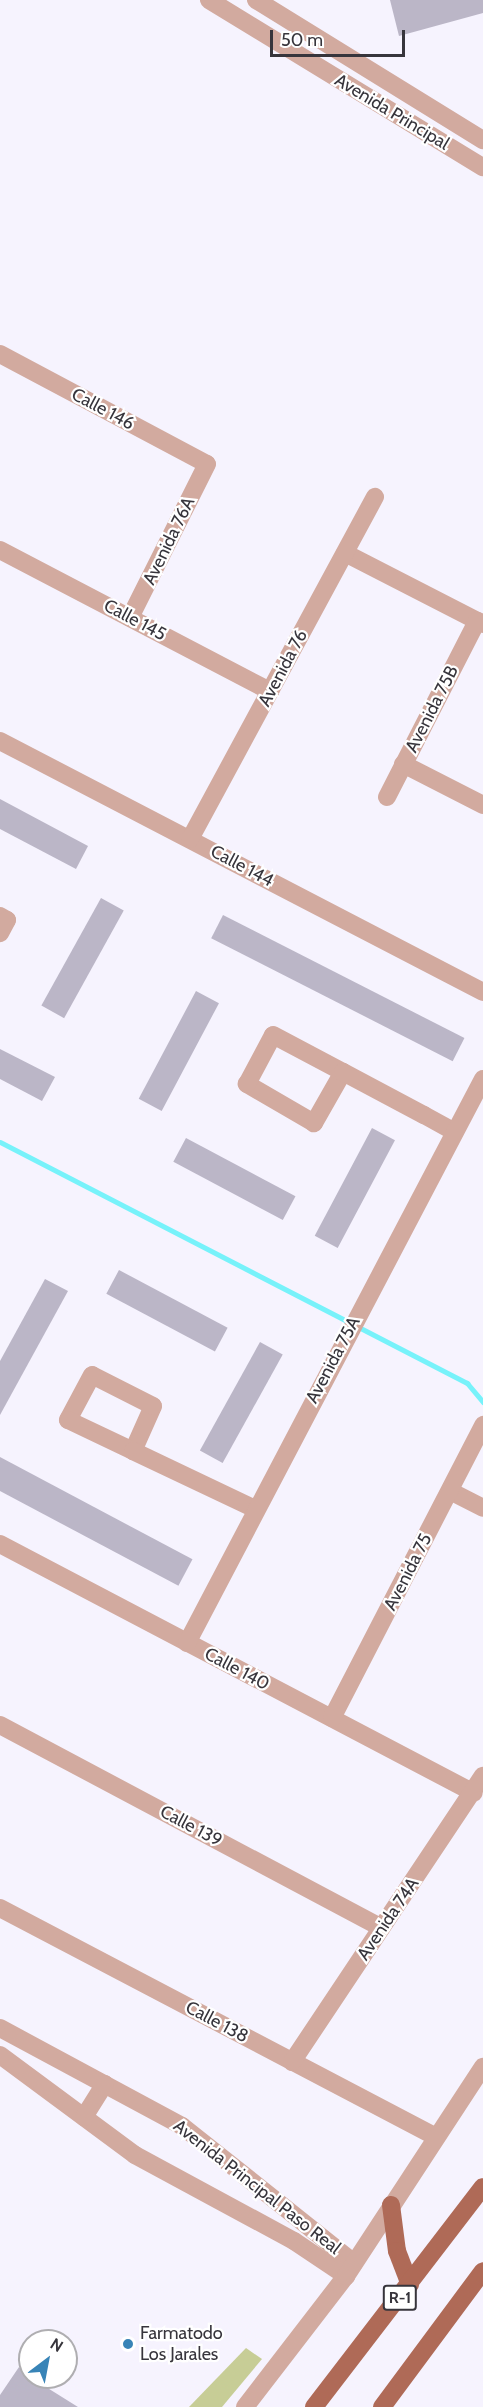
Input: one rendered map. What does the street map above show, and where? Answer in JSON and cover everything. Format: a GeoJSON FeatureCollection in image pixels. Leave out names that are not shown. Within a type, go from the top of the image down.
{"type":"FeatureCollection","features":[{"type":"Feature","properties":{"kind":"main road","name":"R-1"},"geometry":{"type":"LineString","coordinates":[[314,2407],[410,2285],[483,2187]]}},
{"type":"Feature","properties":{"kind":"main road"},"geometry":{"type":"LineString","coordinates":[[391,2205],[398,2251],[410,2285]]}},
{"type":"Feature","properties":{"kind":"main road"},"geometry":{"type":"LineString","coordinates":[[382,2407],[483,2271]]}},
{"type":"Feature","properties":{"kind":"street","name":"Avenida Principal"},"geometry":{"type":"LineString","coordinates":[[209,0],[483,167]]}},
{"type":"Feature","properties":{"kind":"street","name":"Avenida Principal"},"geometry":{"type":"LineString","coordinates":[[256,0],[483,140]]}},
{"type":"Feature","properties":{"kind":"street","name":"Calle 146"},"geometry":{"type":"LineString","coordinates":[[0,354],[207,464]]}},
{"type":"Feature","properties":{"kind":"street","name":"Avenida 76A"},"geometry":{"type":"LineString","coordinates":[[130,618],[207,464]]}},
{"type":"Feature","properties":{"kind":"street","name":"Avenida 76"},"geometry":{"type":"LineString","coordinates":[[190,839],[375,496]]}},
{"type":"Feature","properties":{"kind":"street","name":"Calle 145"},"geometry":{"type":"LineString","coordinates":[[0,550],[270,691]]}},
{"type":"Feature","properties":{"kind":"street"},"geometry":{"type":"LineString","coordinates":[[345,553],[480,623]]}},
{"type":"Feature","properties":{"kind":"street","name":"Avenida 75B"},"geometry":{"type":"LineString","coordinates":[[387,797],[480,623]]}},
{"type":"Feature","properties":{"kind":"street","name":"Calle 144"},"geometry":{"type":"LineString","coordinates":[[0,741],[483,992]]}},
{"type":"Feature","properties":{"kind":"street"},"geometry":{"type":"LineString","coordinates":[[403,764],[483,805]]}},
{"type":"Feature","properties":{"kind":"street"},"geometry":{"type":"LineString","coordinates":[[0,916],[7,920],[0,933]]}},
{"type":"Feature","properties":{"kind":"street"},"geometry":{"type":"LineString","coordinates":[[343,1072],[314,1123],[247,1084],[273,1035],[343,1072],[455,1132]]}},
{"type":"Feature","properties":{"kind":"street","name":"Avenida 75A"},"geometry":{"type":"LineString","coordinates":[[187,1642],[483,1079]]}},
{"type":"Feature","properties":{"kind":"street"},"geometry":{"type":"LineString","coordinates":[[133,1451],[153,1406],[92,1376],[69,1420],[133,1451],[255,1509]]}},
{"type":"Feature","properties":{"kind":"street","name":"Avenida 75"},"geometry":{"type":"LineString","coordinates":[[332,1718],[483,1425]]}},
{"type":"Feature","properties":{"kind":"street"},"geometry":{"type":"LineString","coordinates":[[450,1491],[483,1508]]}},
{"type":"Feature","properties":{"kind":"street","name":"Calle 140"},"geometry":{"type":"LineString","coordinates":[[0,1544],[474,1793]]}},
{"type":"Feature","properties":{"kind":"street","name":"Calle 139"},"geometry":{"type":"LineString","coordinates":[[0,1725],[381,1928]]}},
{"type":"Feature","properties":{"kind":"street","name":"Avenida 74A"},"geometry":{"type":"LineString","coordinates":[[292,2062],[474,1793],[483,1776]]}},
{"type":"Feature","properties":{"kind":"street","name":"Calle 138"},"geometry":{"type":"LineString","coordinates":[[0,1908],[434,2136]]}},
{"type":"Feature","properties":{"kind":"street","name":"Avenida Principal Paso Real"},"geometry":{"type":"LineString","coordinates":[[0,2028],[182,2126],[350,2269]]}},
{"type":"Feature","properties":{"kind":"street","name":"Avenida Principal Paso Real"},"geometry":{"type":"LineString","coordinates":[[0,2055],[135,2155],[350,2269]]}},
{"type":"Feature","properties":{"kind":"street"},"geometry":{"type":"LineString","coordinates":[[245,2407],[350,2269],[434,2136],[483,2067]]}},
{"type":"Feature","properties":{"kind":"street"},"geometry":{"type":"LineString","coordinates":[[84,2117],[105,2084]]}},
{"type":"Feature","properties":{"kind":"green space"},"geometry":{"type":"Polygon","coordinates":[[[246,2348],[262,2359],[222,2407],[189,2407],[246,2348]]]}},
{"type":"Feature","properties":{"kind":"building"},"geometry":{"type":"Polygon","coordinates":[[[390,0],[483,0],[483,13],[399,36],[390,0]]]}},
{"type":"Feature","properties":{"kind":"building"},"geometry":{"type":"Polygon","coordinates":[[[0,799],[88,846],[76,869],[0,829],[0,799]]]}},
{"type":"Feature","properties":{"kind":"building"},"geometry":{"type":"Polygon","coordinates":[[[101,898],[124,911],[64,1018],[41,1006],[101,898]]]}},
{"type":"Feature","properties":{"kind":"building"},"geometry":{"type":"Polygon","coordinates":[[[223,915],[464,1038],[453,1061],[211,938],[223,915]]]}},
{"type":"Feature","properties":{"kind":"building"},"geometry":{"type":"Polygon","coordinates":[[[196,991],[219,1003],[162,1111],[139,1099],[196,991]]]}},
{"type":"Feature","properties":{"kind":"building"},"geometry":{"type":"Polygon","coordinates":[[[0,1049],[55,1077],[42,1101],[0,1079],[0,1049]]]}},
{"type":"Feature","properties":{"kind":"building"},"geometry":{"type":"Polygon","coordinates":[[[372,1128],[395,1140],[338,1248],[315,1236],[372,1128]]]}},
{"type":"Feature","properties":{"kind":"building"},"geometry":{"type":"Polygon","coordinates":[[[186,1138],[295,1196],[283,1220],[173,1162],[186,1138]]]}},
{"type":"Feature","properties":{"kind":"building"},"geometry":{"type":"Polygon","coordinates":[[[119,1270],[228,1328],[215,1352],[106,1294],[119,1270]]]}},
{"type":"Feature","properties":{"kind":"building"},"geometry":{"type":"Polygon","coordinates":[[[45,1279],[68,1291],[0,1415],[0,1361],[45,1279]]]}},
{"type":"Feature","properties":{"kind":"building"},"geometry":{"type":"Polygon","coordinates":[[[260,1342],[283,1355],[223,1463],[200,1450],[260,1342]]]}},
{"type":"Feature","properties":{"kind":"building"},"geometry":{"type":"Polygon","coordinates":[[[0,1457],[192,1559],[178,1586],[0,1491],[0,1457]]]}},
{"type":"Feature","properties":{"kind":"building"},"geometry":{"type":"Polygon","coordinates":[[[18,2368],[18,2389],[49,2389],[78,2407],[0,2407],[0,2395],[18,2368]]]}},
{"type":"Feature","properties":{"kind":"waterway"},"geometry":{"type":"LineString","coordinates":[[0,1142],[467,1383],[483,1402]]}},
{"type":"Feature","properties":{"kind":"place","name":"Farmatodo Los Jarales"},"geometry":{"type":"Point","coordinates":[128,2344]}}]}
